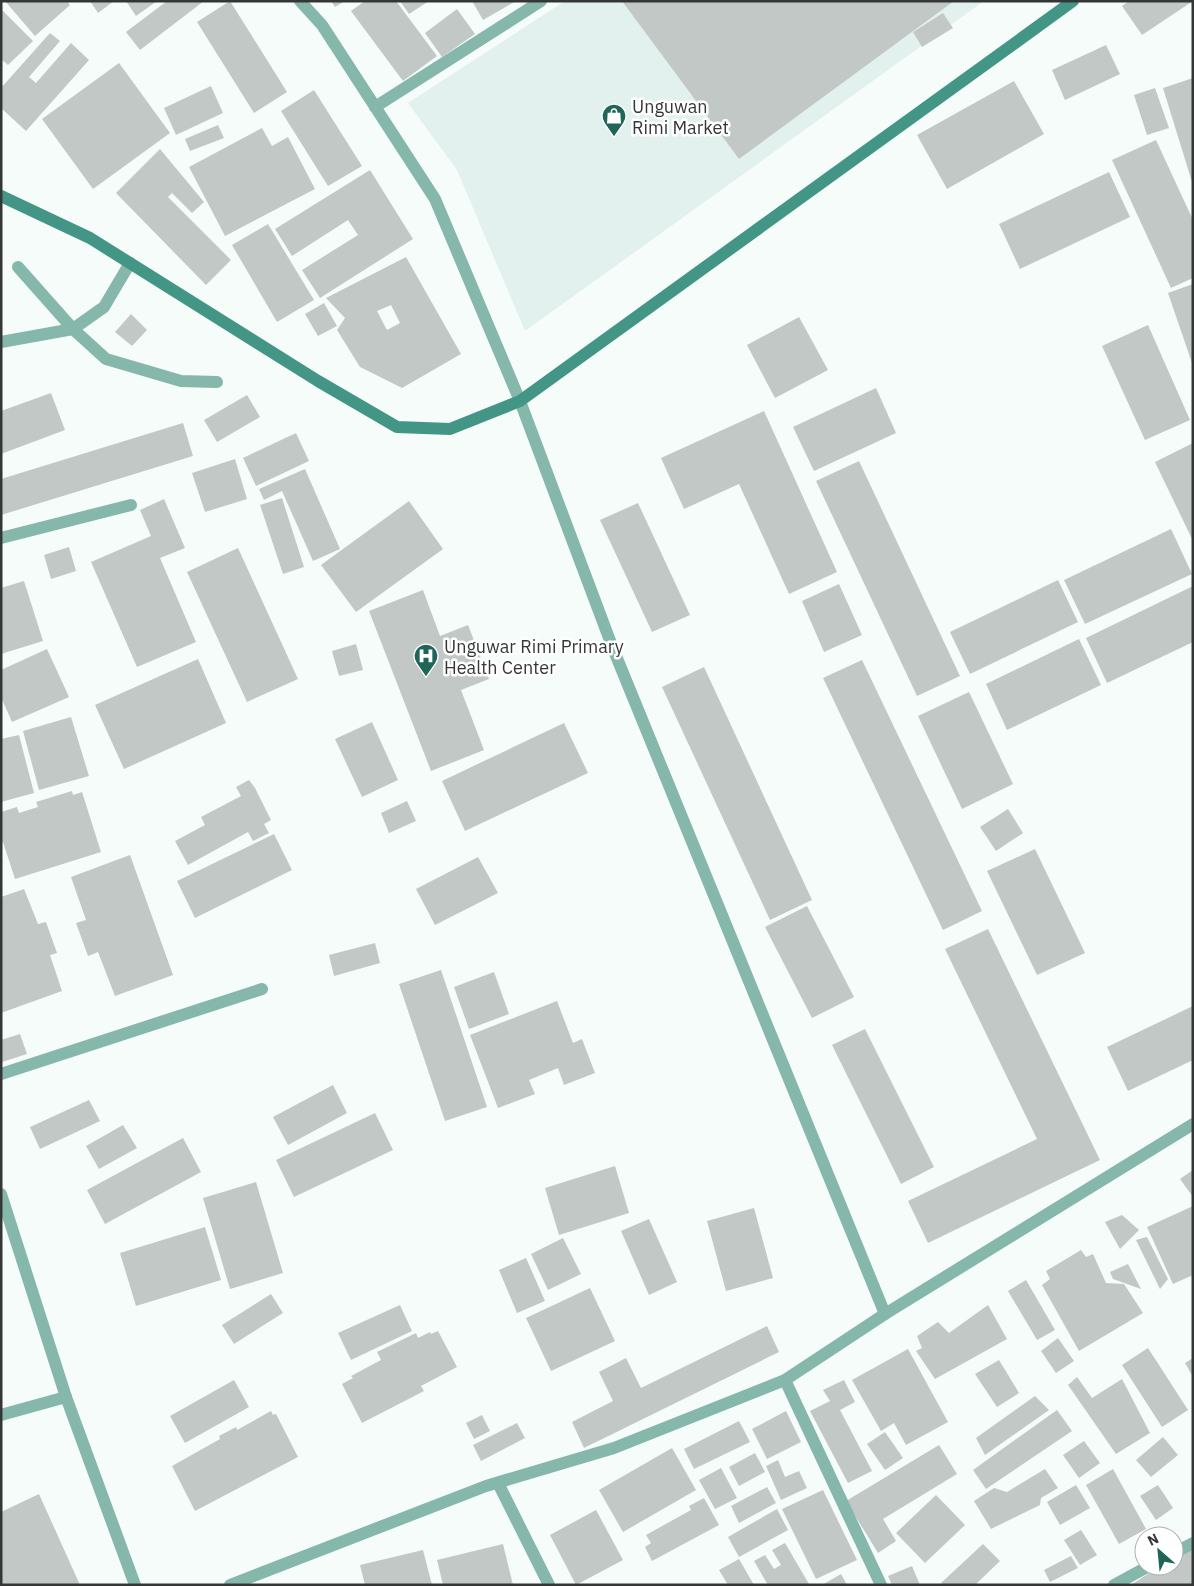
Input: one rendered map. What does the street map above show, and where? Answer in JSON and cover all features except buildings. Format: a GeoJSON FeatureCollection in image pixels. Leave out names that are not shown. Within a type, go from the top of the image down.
{"type":"FeatureCollection","features":[{"type":"Feature","properties":{"kind":"street"},"geometry":{"type":"LineString","coordinates":[[300,1],[322,25],[435,199],[520,401],[612,646],[885,1314]]}},
{"type":"Feature","properties":{"kind":"street"},"geometry":{"type":"LineString","coordinates":[[375,107],[541,1]]}},
{"type":"Feature","properties":{"kind":"street"},"geometry":{"type":"LineString","coordinates":[[1,196],[90,238],[318,381],[397,427],[450,429],[520,401],[1073,1]]}},
{"type":"Feature","properties":{"kind":"street"},"geometry":{"type":"LineString","coordinates":[[1,342],[73,329],[104,307],[130,263]]}},
{"type":"Feature","properties":{"kind":"street"},"geometry":{"type":"LineString","coordinates":[[18,268],[73,329],[106,359],[181,381],[217,382]]}},
{"type":"Feature","properties":{"kind":"street"},"geometry":{"type":"LineString","coordinates":[[1,538],[130,505]]}},
{"type":"Feature","properties":{"kind":"street"},"geometry":{"type":"LineString","coordinates":[[1,1074],[262,989]]}},
{"type":"Feature","properties":{"kind":"street"},"geometry":{"type":"LineString","coordinates":[[230,1585],[498,1482],[614,1448],[785,1380],[885,1314],[1193,1124]]}},
{"type":"Feature","properties":{"kind":"street"},"geometry":{"type":"LineString","coordinates":[[1,1194],[66,1397],[135,1585]]}},
{"type":"Feature","properties":{"kind":"street"},"geometry":{"type":"LineString","coordinates":[[785,1380],[881,1585]]}},
{"type":"Feature","properties":{"kind":"street"},"geometry":{"type":"LineString","coordinates":[[1,1415],[66,1397]]}},
{"type":"Feature","properties":{"kind":"street"},"geometry":{"type":"LineString","coordinates":[[498,1482],[549,1585]]}},
{"type":"Feature","properties":{"kind":"street"},"geometry":{"type":"LineString","coordinates":[[1114,1585],[1134,1574]]}},
{"type":"Feature","properties":{"kind":"shaded area","name":"Unguwan Rimi Market"},"geometry":{"type":"Polygon","coordinates":[[[565,1],[984,1],[525,331],[457,170],[408,103],[565,1]]]}},
{"type":"Feature","properties":{"kind":"place","name":"Unguwan Rimi Market"},"geometry":{"type":"Point","coordinates":[614,137]}},
{"type":"Feature","properties":{"kind":"place","name":"Unguwar Rimi Primary Health Center"},"geometry":{"type":"Point","coordinates":[426,677]}}]}
